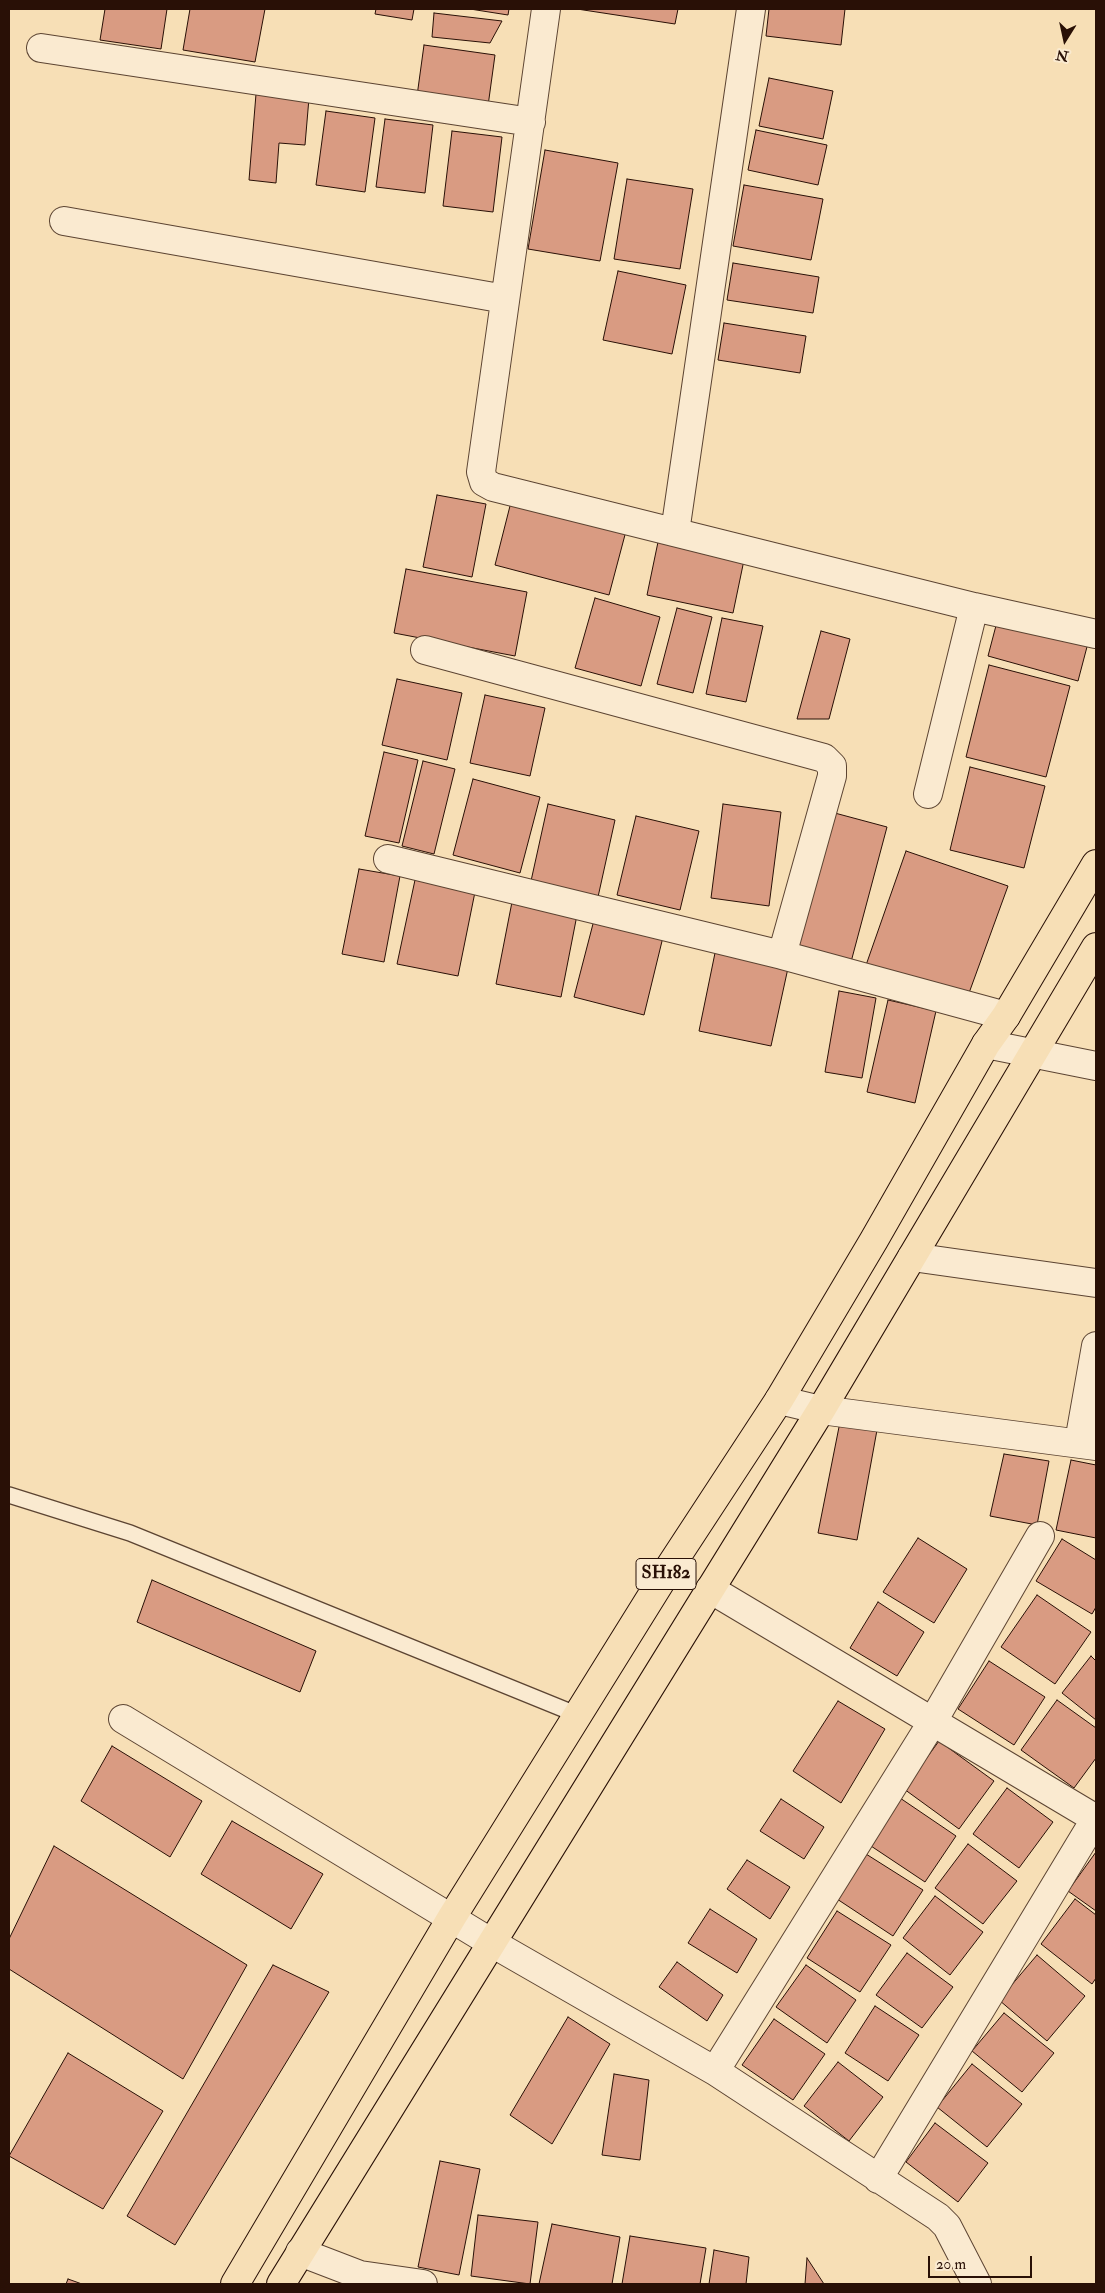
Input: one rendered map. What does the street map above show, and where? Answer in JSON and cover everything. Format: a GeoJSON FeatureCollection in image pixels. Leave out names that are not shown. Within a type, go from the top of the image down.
{"type":"FeatureCollection","features":[{"type":"Feature","properties":{"kind":"main road","name":"SH182"},"geometry":{"type":"LineString","coordinates":[[235,2284],[452,1917],[671,1565],[779,1400],[874,1240],[986,1044],[1006,1016],[1096,864]]}},
{"type":"Feature","properties":{"kind":"main road","name":"SH182"},"geometry":{"type":"LineString","coordinates":[[282,2284],[821,1410],[1096,947]]}},
{"type":"Feature","properties":{"kind":"street"},"geometry":{"type":"LineString","coordinates":[[546,9],[481,472],[484,482],[492,487],[974,607],[1096,634]]}},
{"type":"Feature","properties":{"kind":"street"},"geometry":{"type":"LineString","coordinates":[[675,532],[751,9]]}},
{"type":"Feature","properties":{"kind":"street"},"geometry":{"type":"LineString","coordinates":[[42,48],[531,122]]}},
{"type":"Feature","properties":{"kind":"street"},"geometry":{"type":"LineString","coordinates":[[64,221],[505,299]]}},
{"type":"Feature","properties":{"kind":"street"},"geometry":{"type":"LineString","coordinates":[[928,794],[974,607]]}},
{"type":"Feature","properties":{"kind":"street"},"geometry":{"type":"LineString","coordinates":[[425,650],[824,758],[832,766],[832,776],[782,956]]}},
{"type":"Feature","properties":{"kind":"street"},"geometry":{"type":"LineString","coordinates":[[388,859],[782,956],[1006,1016]]}},
{"type":"Feature","properties":{"kind":"street"},"geometry":{"type":"LineString","coordinates":[[986,1044],[1096,1066]]}},
{"type":"Feature","properties":{"kind":"street"},"geometry":{"type":"LineString","coordinates":[[912,1257],[1096,1283]]}},
{"type":"Feature","properties":{"kind":"street"},"geometry":{"type":"LineString","coordinates":[[779,1400],[821,1410],[1087,1444],[1096,1346]]}},
{"type":"Feature","properties":{"kind":"street"},"geometry":{"type":"LineString","coordinates":[[715,2071],[933,1721],[1040,1536]]}},
{"type":"Feature","properties":{"kind":"street"},"geometry":{"type":"LineString","coordinates":[[710,1589],[1096,1818],[878,2179]]}},
{"type":"Feature","properties":{"kind":"street"},"geometry":{"type":"LineString","coordinates":[[123,1719],[492,1943],[715,2071],[938,2217],[947,2226],[976,2284]]}},
{"type":"Feature","properties":{"kind":"street"},"geometry":{"type":"LineString","coordinates":[[300,2252],[360,2275],[423,2284]]}},
{"type":"Feature","properties":{"kind":"lane"},"geometry":{"type":"LineString","coordinates":[[9,1495],[130,1533],[578,1715]]}},
{"type":"Feature","properties":{"kind":"building"},"geometry":{"type":"Polygon","coordinates":[[[105,9],[167,9],[161,49],[100,40],[105,9]]]}},
{"type":"Feature","properties":{"kind":"building"},"geometry":{"type":"Polygon","coordinates":[[[190,9],[265,9],[255,62],[183,50],[190,9]]]}},
{"type":"Feature","properties":{"kind":"building"},"geometry":{"type":"Polygon","coordinates":[[[376,9],[414,9],[412,20],[375,14],[376,9]]]}},
{"type":"Feature","properties":{"kind":"building"},"geometry":{"type":"Polygon","coordinates":[[[470,9],[509,9],[508,15],[470,9]]]}},
{"type":"Feature","properties":{"kind":"building"},"geometry":{"type":"Polygon","coordinates":[[[577,9],[678,9],[675,24],[577,9]]]}},
{"type":"Feature","properties":{"kind":"building"},"geometry":{"type":"Polygon","coordinates":[[[769,9],[845,9],[841,45],[766,36],[769,9]]]}},
{"type":"Feature","properties":{"kind":"building"},"geometry":{"type":"Polygon","coordinates":[[[434,13],[502,21],[490,43],[432,37],[434,13]]]}},
{"type":"Feature","properties":{"kind":"building"},"geometry":{"type":"Polygon","coordinates":[[[424,45],[495,55],[488,106],[417,96],[424,45]]]}},
{"type":"Feature","properties":{"kind":"building"},"geometry":{"type":"Polygon","coordinates":[[[769,78],[833,91],[823,139],[759,126],[769,78]]]}},
{"type":"Feature","properties":{"kind":"building"},"geometry":{"type":"Polygon","coordinates":[[[256,94],[309,98],[305,145],[279,143],[276,183],[249,180],[256,94]]]}},
{"type":"Feature","properties":{"kind":"building"},"geometry":{"type":"Polygon","coordinates":[[[326,111],[375,118],[365,192],[316,185],[326,111]]]}},
{"type":"Feature","properties":{"kind":"building"},"geometry":{"type":"Polygon","coordinates":[[[385,119],[433,125],[425,193],[376,187],[385,119]]]}},
{"type":"Feature","properties":{"kind":"building"},"geometry":{"type":"Polygon","coordinates":[[[756,130],[827,145],[818,185],[748,170],[756,130]]]}},
{"type":"Feature","properties":{"kind":"building"},"geometry":{"type":"Polygon","coordinates":[[[452,131],[502,137],[493,212],[443,206],[452,131]]]}},
{"type":"Feature","properties":{"kind":"building"},"geometry":{"type":"Polygon","coordinates":[[[545,150],[618,163],[600,261],[528,249],[545,150]]]}},
{"type":"Feature","properties":{"kind":"building"},"geometry":{"type":"Polygon","coordinates":[[[627,179],[693,189],[680,269],[614,259],[627,179]]]}},
{"type":"Feature","properties":{"kind":"building"},"geometry":{"type":"Polygon","coordinates":[[[744,185],[823,199],[811,260],[733,246],[744,185]]]}},
{"type":"Feature","properties":{"kind":"building"},"geometry":{"type":"Polygon","coordinates":[[[733,263],[819,277],[813,313],[727,300],[733,263]]]}},
{"type":"Feature","properties":{"kind":"building"},"geometry":{"type":"Polygon","coordinates":[[[618,271],[686,285],[672,354],[603,340],[618,271]]]}},
{"type":"Feature","properties":{"kind":"building"},"geometry":{"type":"Polygon","coordinates":[[[724,323],[806,336],[800,373],[718,360],[724,323]]]}},
{"type":"Feature","properties":{"kind":"building"},"geometry":{"type":"Polygon","coordinates":[[[437,495],[486,504],[472,577],[423,567],[437,495]]]}},
{"type":"Feature","properties":{"kind":"building"},"geometry":{"type":"Polygon","coordinates":[[[511,502],[626,531],[609,595],[495,565],[511,502]]]}},
{"type":"Feature","properties":{"kind":"building"},"geometry":{"type":"Polygon","coordinates":[[[658,542],[744,560],[733,613],[647,595],[658,542]]]}},
{"type":"Feature","properties":{"kind":"building"},"geometry":{"type":"Polygon","coordinates":[[[406,569],[527,592],[515,656],[394,633],[406,569]]]}},
{"type":"Feature","properties":{"kind":"building"},"geometry":{"type":"Polygon","coordinates":[[[595,598],[660,617],[641,686],[575,668],[595,598]]]}},
{"type":"Feature","properties":{"kind":"building"},"geometry":{"type":"Polygon","coordinates":[[[677,608],[712,617],[693,693],[657,684],[677,608]]]}},
{"type":"Feature","properties":{"kind":"building"},"geometry":{"type":"Polygon","coordinates":[[[722,618],[763,626],[746,702],[706,694],[722,618]]]}},
{"type":"Feature","properties":{"kind":"building"},"geometry":{"type":"Polygon","coordinates":[[[998,618],[1088,643],[1078,681],[988,656],[998,618]]]}},
{"type":"Feature","properties":{"kind":"building"},"geometry":{"type":"Polygon","coordinates":[[[821,631],[850,639],[829,719],[797,719],[821,631]]]}},
{"type":"Feature","properties":{"kind":"building"},"geometry":{"type":"Polygon","coordinates":[[[989,665],[1070,686],[1046,777],[966,757],[989,665]]]}},
{"type":"Feature","properties":{"kind":"building"},"geometry":{"type":"Polygon","coordinates":[[[397,679],[462,693],[447,760],[382,745],[397,679]]]}},
{"type":"Feature","properties":{"kind":"building"},"geometry":{"type":"Polygon","coordinates":[[[485,695],[545,708],[530,776],[470,763],[485,695]]]}},
{"type":"Feature","properties":{"kind":"building"},"geometry":{"type":"Polygon","coordinates":[[[384,752],[418,760],[399,843],[365,836],[384,752]]]}},
{"type":"Feature","properties":{"kind":"building"},"geometry":{"type":"Polygon","coordinates":[[[423,761],[455,769],[434,854],[402,846],[423,761]]]}},
{"type":"Feature","properties":{"kind":"building"},"geometry":{"type":"Polygon","coordinates":[[[970,767],[1045,786],[1024,868],[950,850],[970,767]]]}},
{"type":"Feature","properties":{"kind":"building"},"geometry":{"type":"Polygon","coordinates":[[[473,779],[540,797],[520,873],[453,855],[473,779]]]}},
{"type":"Feature","properties":{"kind":"building"},"geometry":{"type":"Polygon","coordinates":[[[548,804],[615,820],[598,897],[531,881],[548,804]]]}},
{"type":"Feature","properties":{"kind":"building"},"geometry":{"type":"Polygon","coordinates":[[[723,804],[781,812],[769,906],[711,898],[723,804]]]}},
{"type":"Feature","properties":{"kind":"building"},"geometry":{"type":"Polygon","coordinates":[[[831,812],[887,827],[851,962],[796,947],[831,812]]]}},
{"type":"Feature","properties":{"kind":"building"},"geometry":{"type":"Polygon","coordinates":[[[636,816],[699,831],[680,910],[617,895],[636,816]]]}},
{"type":"Feature","properties":{"kind":"building"},"geometry":{"type":"Polygon","coordinates":[[[906,851],[1008,886],[965,1004],[865,968],[906,851]]]}},
{"type":"Feature","properties":{"kind":"building"},"geometry":{"type":"Polygon","coordinates":[[[359,869],[400,876],[384,962],[342,954],[359,869]]]}},
{"type":"Feature","properties":{"kind":"building"},"geometry":{"type":"Polygon","coordinates":[[[415,880],[475,892],[458,976],[397,964],[415,880]]]}},
{"type":"Feature","properties":{"kind":"building"},"geometry":{"type":"Polygon","coordinates":[[[512,902],[577,915],[561,997],[496,984],[512,902]]]}},
{"type":"Feature","properties":{"kind":"building"},"geometry":{"type":"Polygon","coordinates":[[[594,920],[663,937],[644,1015],[574,997],[594,920]]]}},
{"type":"Feature","properties":{"kind":"building"},"geometry":{"type":"Polygon","coordinates":[[[715,953],[788,968],[771,1046],[699,1031],[715,953]]]}},
{"type":"Feature","properties":{"kind":"building"},"geometry":{"type":"Polygon","coordinates":[[[839,991],[876,998],[862,1078],[825,1072],[839,991]]]}},
{"type":"Feature","properties":{"kind":"building"},"geometry":{"type":"Polygon","coordinates":[[[888,1000],[936,1011],[915,1103],[867,1092],[888,1000]]]}},
{"type":"Feature","properties":{"kind":"building"},"geometry":{"type":"Polygon","coordinates":[[[840,1422],[877,1430],[857,1540],[818,1533],[840,1422]]]}},
{"type":"Feature","properties":{"kind":"building"},"geometry":{"type":"Polygon","coordinates":[[[1004,1454],[1049,1461],[1037,1525],[990,1516],[1004,1454]]]}},
{"type":"Feature","properties":{"kind":"building"},"geometry":{"type":"Polygon","coordinates":[[[1071,1460],[1096,1465],[1096,1538],[1056,1530],[1071,1460]]]}},
{"type":"Feature","properties":{"kind":"building"},"geometry":{"type":"Polygon","coordinates":[[[918,1538],[967,1569],[934,1623],[883,1592],[918,1538]]]}},
{"type":"Feature","properties":{"kind":"building"},"geometry":{"type":"Polygon","coordinates":[[[1062,1539],[1096,1560],[1096,1607],[1092,1614],[1036,1581],[1062,1539]]]}},
{"type":"Feature","properties":{"kind":"building"},"geometry":{"type":"Polygon","coordinates":[[[152,1580],[316,1651],[300,1692],[137,1622],[152,1580]]]}},
{"type":"Feature","properties":{"kind":"building"},"geometry":{"type":"Polygon","coordinates":[[[1037,1595],[1091,1632],[1055,1684],[1001,1647],[1037,1595]]]}},
{"type":"Feature","properties":{"kind":"building"},"geometry":{"type":"Polygon","coordinates":[[[878,1602],[924,1632],[897,1676],[850,1648],[878,1602]]]}},
{"type":"Feature","properties":{"kind":"building"},"geometry":{"type":"Polygon","coordinates":[[[1091,1656],[1096,1661],[1096,1720],[1062,1693],[1091,1656]]]}},
{"type":"Feature","properties":{"kind":"building"},"geometry":{"type":"Polygon","coordinates":[[[989,1661],[1045,1697],[1014,1745],[958,1709],[989,1661]]]}},
{"type":"Feature","properties":{"kind":"building"},"geometry":{"type":"Polygon","coordinates":[[[1057,1700],[1096,1728],[1096,1758],[1074,1788],[1021,1750],[1057,1700]]]}},
{"type":"Feature","properties":{"kind":"building"},"geometry":{"type":"Polygon","coordinates":[[[838,1701],[885,1729],[841,1803],[793,1771],[838,1701]]]}},
{"type":"Feature","properties":{"kind":"building"},"geometry":{"type":"Polygon","coordinates":[[[939,1741],[994,1781],[959,1829],[904,1789],[939,1741]]]}},
{"type":"Feature","properties":{"kind":"building"},"geometry":{"type":"Polygon","coordinates":[[[112,1746],[202,1801],[170,1857],[81,1801],[112,1746]]]}},
{"type":"Feature","properties":{"kind":"building"},"geometry":{"type":"Polygon","coordinates":[[[1007,1788],[1053,1822],[1019,1868],[973,1834],[1007,1788]]]}},
{"type":"Feature","properties":{"kind":"building"},"geometry":{"type":"Polygon","coordinates":[[[900,1798],[956,1836],[925,1882],[868,1844],[900,1798]]]}},
{"type":"Feature","properties":{"kind":"building"},"geometry":{"type":"Polygon","coordinates":[[[781,1799],[824,1827],[804,1859],[760,1831],[781,1799]]]}},
{"type":"Feature","properties":{"kind":"building"},"geometry":{"type":"Polygon","coordinates":[[[232,1821],[323,1874],[291,1929],[201,1874],[232,1821]]]}},
{"type":"Feature","properties":{"kind":"building"},"geometry":{"type":"Polygon","coordinates":[[[968,1844],[1017,1881],[983,1924],[935,1888],[968,1844]]]}},
{"type":"Feature","properties":{"kind":"building"},"geometry":{"type":"Polygon","coordinates":[[[54,1846],[247,1965],[183,2079],[9,1969],[9,1939],[54,1846]]]}},
{"type":"Feature","properties":{"kind":"building"},"geometry":{"type":"Polygon","coordinates":[[[1096,1852],[1096,1911],[1068,1891],[1096,1852]]]}},
{"type":"Feature","properties":{"kind":"building"},"geometry":{"type":"Polygon","coordinates":[[[866,1854],[923,1890],[893,1936],[837,1899],[866,1854]]]}},
{"type":"Feature","properties":{"kind":"building"},"geometry":{"type":"Polygon","coordinates":[[[747,1860],[790,1887],[770,1919],[727,1889],[747,1860]]]}},
{"type":"Feature","properties":{"kind":"building"},"geometry":{"type":"Polygon","coordinates":[[[935,1896],[983,1932],[950,1975],[903,1938],[935,1896]]]}},
{"type":"Feature","properties":{"kind":"building"},"geometry":{"type":"Polygon","coordinates":[[[1075,1899],[1096,1915],[1096,1978],[1092,1984],[1041,1944],[1075,1899]]]}},
{"type":"Feature","properties":{"kind":"building"},"geometry":{"type":"Polygon","coordinates":[[[710,1909],[757,1939],[737,1973],[688,1943],[710,1909]]]}},
{"type":"Feature","properties":{"kind":"building"},"geometry":{"type":"Polygon","coordinates":[[[837,1911],[891,1945],[860,1992],[807,1958],[837,1911]]]}},
{"type":"Feature","properties":{"kind":"building"},"geometry":{"type":"Polygon","coordinates":[[[907,1953],[953,1987],[922,2028],[876,1995],[907,1953]]]}},
{"type":"Feature","properties":{"kind":"building"},"geometry":{"type":"Polygon","coordinates":[[[1037,1955],[1085,1996],[1047,2041],[999,2000],[1037,1955]]]}},
{"type":"Feature","properties":{"kind":"building"},"geometry":{"type":"Polygon","coordinates":[[[677,1962],[723,1995],[707,2021],[659,1987],[677,1962]]]}},
{"type":"Feature","properties":{"kind":"building"},"geometry":{"type":"Polygon","coordinates":[[[273,1965],[329,1992],[175,2245],[127,2216],[273,1965]]]}},
{"type":"Feature","properties":{"kind":"building"},"geometry":{"type":"Polygon","coordinates":[[[806,1965],[856,2000],[827,2043],[776,2007],[806,1965]]]}},
{"type":"Feature","properties":{"kind":"building"},"geometry":{"type":"Polygon","coordinates":[[[875,2006],[919,2035],[888,2081],[845,2053],[875,2006]]]}},
{"type":"Feature","properties":{"kind":"building"},"geometry":{"type":"Polygon","coordinates":[[[1004,2013],[1054,2053],[1022,2092],[972,2051],[1004,2013]]]}},
{"type":"Feature","properties":{"kind":"building"},"geometry":{"type":"Polygon","coordinates":[[[568,2017],[610,2044],[552,2144],[510,2115],[568,2017]]]}},
{"type":"Feature","properties":{"kind":"building"},"geometry":{"type":"Polygon","coordinates":[[[774,2019],[825,2054],[793,2100],[742,2065],[774,2019]]]}},
{"type":"Feature","properties":{"kind":"building"},"geometry":{"type":"Polygon","coordinates":[[[68,2053],[163,2111],[103,2209],[9,2156],[68,2053]]]}},
{"type":"Feature","properties":{"kind":"building"},"geometry":{"type":"Polygon","coordinates":[[[838,2062],[883,2097],[849,2141],[804,2106],[838,2062]]]}},
{"type":"Feature","properties":{"kind":"building"},"geometry":{"type":"Polygon","coordinates":[[[972,2064],[1022,2104],[987,2147],[937,2107],[972,2064]]]}},
{"type":"Feature","properties":{"kind":"building"},"geometry":{"type":"Polygon","coordinates":[[[614,2074],[649,2080],[640,2160],[602,2155],[614,2074]]]}},
{"type":"Feature","properties":{"kind":"building"},"geometry":{"type":"Polygon","coordinates":[[[935,2123],[988,2163],[958,2202],[906,2162],[935,2123]]]}},
{"type":"Feature","properties":{"kind":"building"},"geometry":{"type":"Polygon","coordinates":[[[440,2161],[480,2169],[459,2275],[418,2267],[440,2161]]]}},
{"type":"Feature","properties":{"kind":"building"},"geometry":{"type":"Polygon","coordinates":[[[478,2215],[538,2222],[530,2284],[471,2276],[478,2215]]]}},
{"type":"Feature","properties":{"kind":"building"},"geometry":{"type":"Polygon","coordinates":[[[552,2224],[620,2237],[612,2284],[539,2284],[552,2224]]]}},
{"type":"Feature","properties":{"kind":"building"},"geometry":{"type":"Polygon","coordinates":[[[630,2236],[706,2248],[700,2284],[622,2284],[630,2236]]]}},
{"type":"Feature","properties":{"kind":"building"},"geometry":{"type":"Polygon","coordinates":[[[714,2250],[749,2257],[746,2284],[709,2284],[714,2250]]]}},
{"type":"Feature","properties":{"kind":"building"},"geometry":{"type":"Polygon","coordinates":[[[807,2258],[824,2284],[805,2284],[807,2258]]]}},
{"type":"Feature","properties":{"kind":"building"},"geometry":{"type":"Polygon","coordinates":[[[68,2279],[82,2284],[66,2284],[68,2279]]]}}]}
